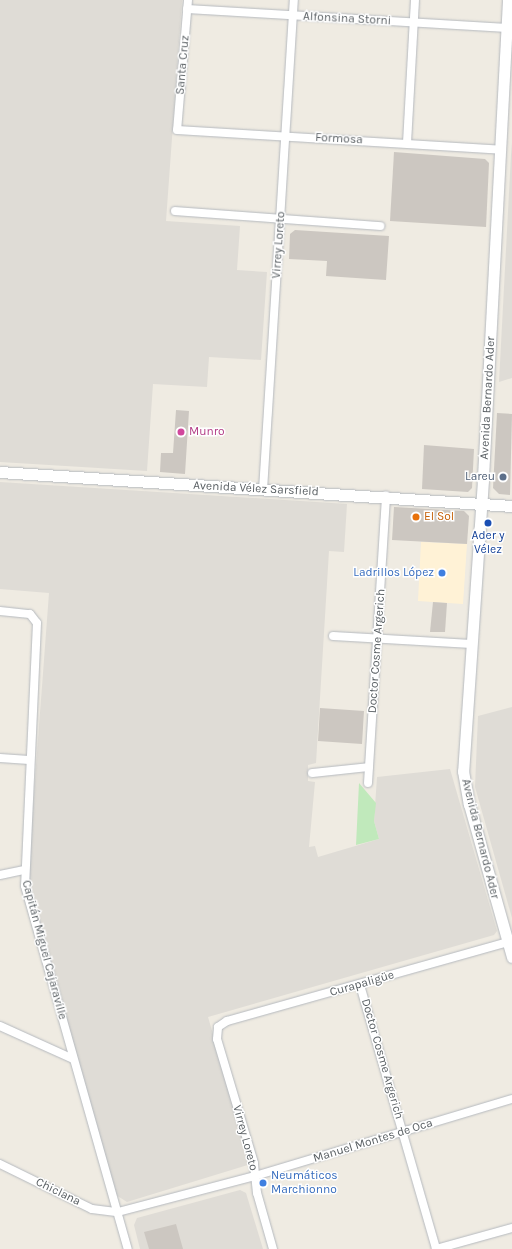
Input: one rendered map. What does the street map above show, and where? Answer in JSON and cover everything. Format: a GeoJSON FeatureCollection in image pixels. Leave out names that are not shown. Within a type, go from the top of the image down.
{"type":"FeatureCollection","features":[{"type":"Feature","properties":{"kind":"main road","name":"Avenida Bernardo Ader"},"geometry":{"type":"LineString","coordinates":[[508,0],[482,504],[463,770],[469,804],[512,957]]}},
{"type":"Feature","properties":{"kind":"main road","name":"Avenida Vélez Sarsfield"},"geometry":{"type":"LineString","coordinates":[[0,472],[263,490],[386,496],[512,506]]}},
{"type":"Feature","properties":{"kind":"street","name":"Santa Cruz"},"geometry":{"type":"LineString","coordinates":[[177,130],[188,0]]}},
{"type":"Feature","properties":{"kind":"street","name":"Virrey Loreto"},"geometry":{"type":"LineString","coordinates":[[263,490],[294,0]]}},
{"type":"Feature","properties":{"kind":"street"},"geometry":{"type":"LineString","coordinates":[[407,143],[415,0]]}},
{"type":"Feature","properties":{"kind":"street","name":"Alfonsina Storni"},"geometry":{"type":"LineString","coordinates":[[187,9],[507,28]]}},
{"type":"Feature","properties":{"kind":"street","name":"Formosa"},"geometry":{"type":"LineString","coordinates":[[177,130],[501,150]]}},
{"type":"Feature","properties":{"kind":"street"},"geometry":{"type":"LineString","coordinates":[[174,211],[380,226]]}},
{"type":"Feature","properties":{"kind":"street","name":"Doctor Cosme Argerich"},"geometry":{"type":"LineString","coordinates":[[368,782],[386,496]]}},
{"type":"Feature","properties":{"kind":"street","name":"Capitán Miguel Cajaraville"},"geometry":{"type":"LineString","coordinates":[[0,611],[24,612],[35,618],[37,629],[24,870],[73,1059],[128,1249]]}},
{"type":"Feature","properties":{"kind":"street"},"geometry":{"type":"LineString","coordinates":[[333,636],[472,644]]}},
{"type":"Feature","properties":{"kind":"street"},"geometry":{"type":"LineString","coordinates":[[0,758],[29,760]]}},
{"type":"Feature","properties":{"kind":"street"},"geometry":{"type":"LineString","coordinates":[[312,773],[369,767]]}},
{"type":"Feature","properties":{"kind":"street"},"geometry":{"type":"LineString","coordinates":[[0,875],[24,870]]}},
{"type":"Feature","properties":{"kind":"street","name":"Curapaligüe"},"geometry":{"type":"LineString","coordinates":[[218,1027],[226,1021],[360,985],[508,942]]}},
{"type":"Feature","properties":{"kind":"street","name":"Doctor Cosme Argerich"},"geometry":{"type":"LineString","coordinates":[[360,985],[436,1249]]}},
{"type":"Feature","properties":{"kind":"street"},"geometry":{"type":"LineString","coordinates":[[0,1026],[73,1059]]}},
{"type":"Feature","properties":{"kind":"street","name":"Virrey Loreto"},"geometry":{"type":"LineString","coordinates":[[218,1027],[217,1039],[255,1176],[273,1249]]}},
{"type":"Feature","properties":{"kind":"street","name":"Manuel Montes de Oca"},"geometry":{"type":"LineString","coordinates":[[118,1212],[255,1176],[403,1133],[512,1099]]}},
{"type":"Feature","properties":{"kind":"street","name":"Chiclana"},"geometry":{"type":"LineString","coordinates":[[0,1164],[92,1209],[118,1212]]}},
{"type":"Feature","properties":{"kind":"street"},"geometry":{"type":"LineString","coordinates":[[436,1249],[512,1228]]}},
{"type":"Feature","properties":{"kind":"shaded area"},"geometry":{"type":"Polygon","coordinates":[[[0,0],[182,0],[166,221],[240,226],[237,270],[267,272],[261,360],[209,357],[207,387],[153,384],[147,471],[0,462],[0,0]]]}},
{"type":"Feature","properties":{"kind":"shaded area"},"geometry":{"type":"Polygon","coordinates":[[[512,143],[512,378],[499,382],[511,155],[512,143]]]}},
{"type":"Feature","properties":{"kind":"shaded area"},"geometry":{"type":"Polygon","coordinates":[[[0,482],[347,504],[344,552],[329,551],[316,763],[308,765],[308,781],[315,782],[309,847],[315,846],[318,857],[379,839],[374,821],[377,777],[450,769],[497,931],[494,935],[208,1017],[251,1164],[127,1202],[116,1195],[23,873],[28,873],[49,593],[0,589],[0,482]]]}},
{"type":"Feature","properties":{"kind":"shaded area","name":"Ladrillos López"},"geometry":{"type":"Polygon","coordinates":[[[421,542],[467,544],[463,604],[418,601],[421,542]]]}},
{"type":"Feature","properties":{"kind":"shaded area"},"geometry":{"type":"Polygon","coordinates":[[[512,707],[512,918],[475,787],[478,716],[512,707]]]}},
{"type":"Feature","properties":{"kind":"shaded area"},"geometry":{"type":"Polygon","coordinates":[[[240,1190],[246,1193],[263,1249],[140,1249],[134,1225],[137,1218],[240,1190]]]}},
{"type":"Feature","properties":{"kind":"green space"},"geometry":{"type":"Polygon","coordinates":[[[359,783],[376,803],[374,821],[379,839],[356,845],[359,783]]]}},
{"type":"Feature","properties":{"kind":"building"},"geometry":{"type":"Polygon","coordinates":[[[394,152],[485,159],[489,163],[486,227],[390,221],[394,152]]]}},
{"type":"Feature","properties":{"kind":"building"},"geometry":{"type":"Polygon","coordinates":[[[295,230],[389,236],[386,280],[326,276],[327,261],[289,259],[290,234],[295,230]]]}},
{"type":"Feature","properties":{"kind":"building","name":"Munro"},"geometry":{"type":"Polygon","coordinates":[[[176,410],[189,411],[185,474],[160,472],[161,453],[173,453],[176,410]]]}},
{"type":"Feature","properties":{"kind":"building"},"geometry":{"type":"Polygon","coordinates":[[[497,413],[512,414],[510,495],[499,494],[493,488],[497,413]]]}},
{"type":"Feature","properties":{"kind":"building"},"geometry":{"type":"Polygon","coordinates":[[[424,445],[474,449],[472,488],[468,492],[422,489],[424,445]]]}},
{"type":"Feature","properties":{"kind":"building"},"geometry":{"type":"Polygon","coordinates":[[[394,507],[464,511],[469,516],[467,544],[392,540],[394,507]]]}},
{"type":"Feature","properties":{"kind":"building"},"geometry":{"type":"Polygon","coordinates":[[[433,602],[447,603],[445,632],[430,632],[433,602]]]}},
{"type":"Feature","properties":{"kind":"building"},"geometry":{"type":"Polygon","coordinates":[[[320,708],[364,711],[362,744],[318,741],[320,708]]]}},
{"type":"Feature","properties":{"kind":"building"},"geometry":{"type":"Polygon","coordinates":[[[176,1224],[183,1249],[149,1249],[144,1232],[176,1224]]]}},
{"type":"Feature","properties":{"kind":"place","name":"Munro"},"geometry":{"type":"Point","coordinates":[181,432]}},
{"type":"Feature","properties":{"kind":"place","name":"Lareu"},"geometry":{"type":"Point","coordinates":[503,477]}},
{"type":"Feature","properties":{"kind":"place","name":"El Sol"},"geometry":{"type":"Point","coordinates":[416,517]}},
{"type":"Feature","properties":{"kind":"place","name":"Ader y Vélez"},"geometry":{"type":"Point","coordinates":[488,523]}},
{"type":"Feature","properties":{"kind":"place","name":"Ladrillos López"},"geometry":{"type":"Point","coordinates":[442,573]}},
{"type":"Feature","properties":{"kind":"place","name":"Neumáticos Marchionno"},"geometry":{"type":"Point","coordinates":[263,1183]}}]}
